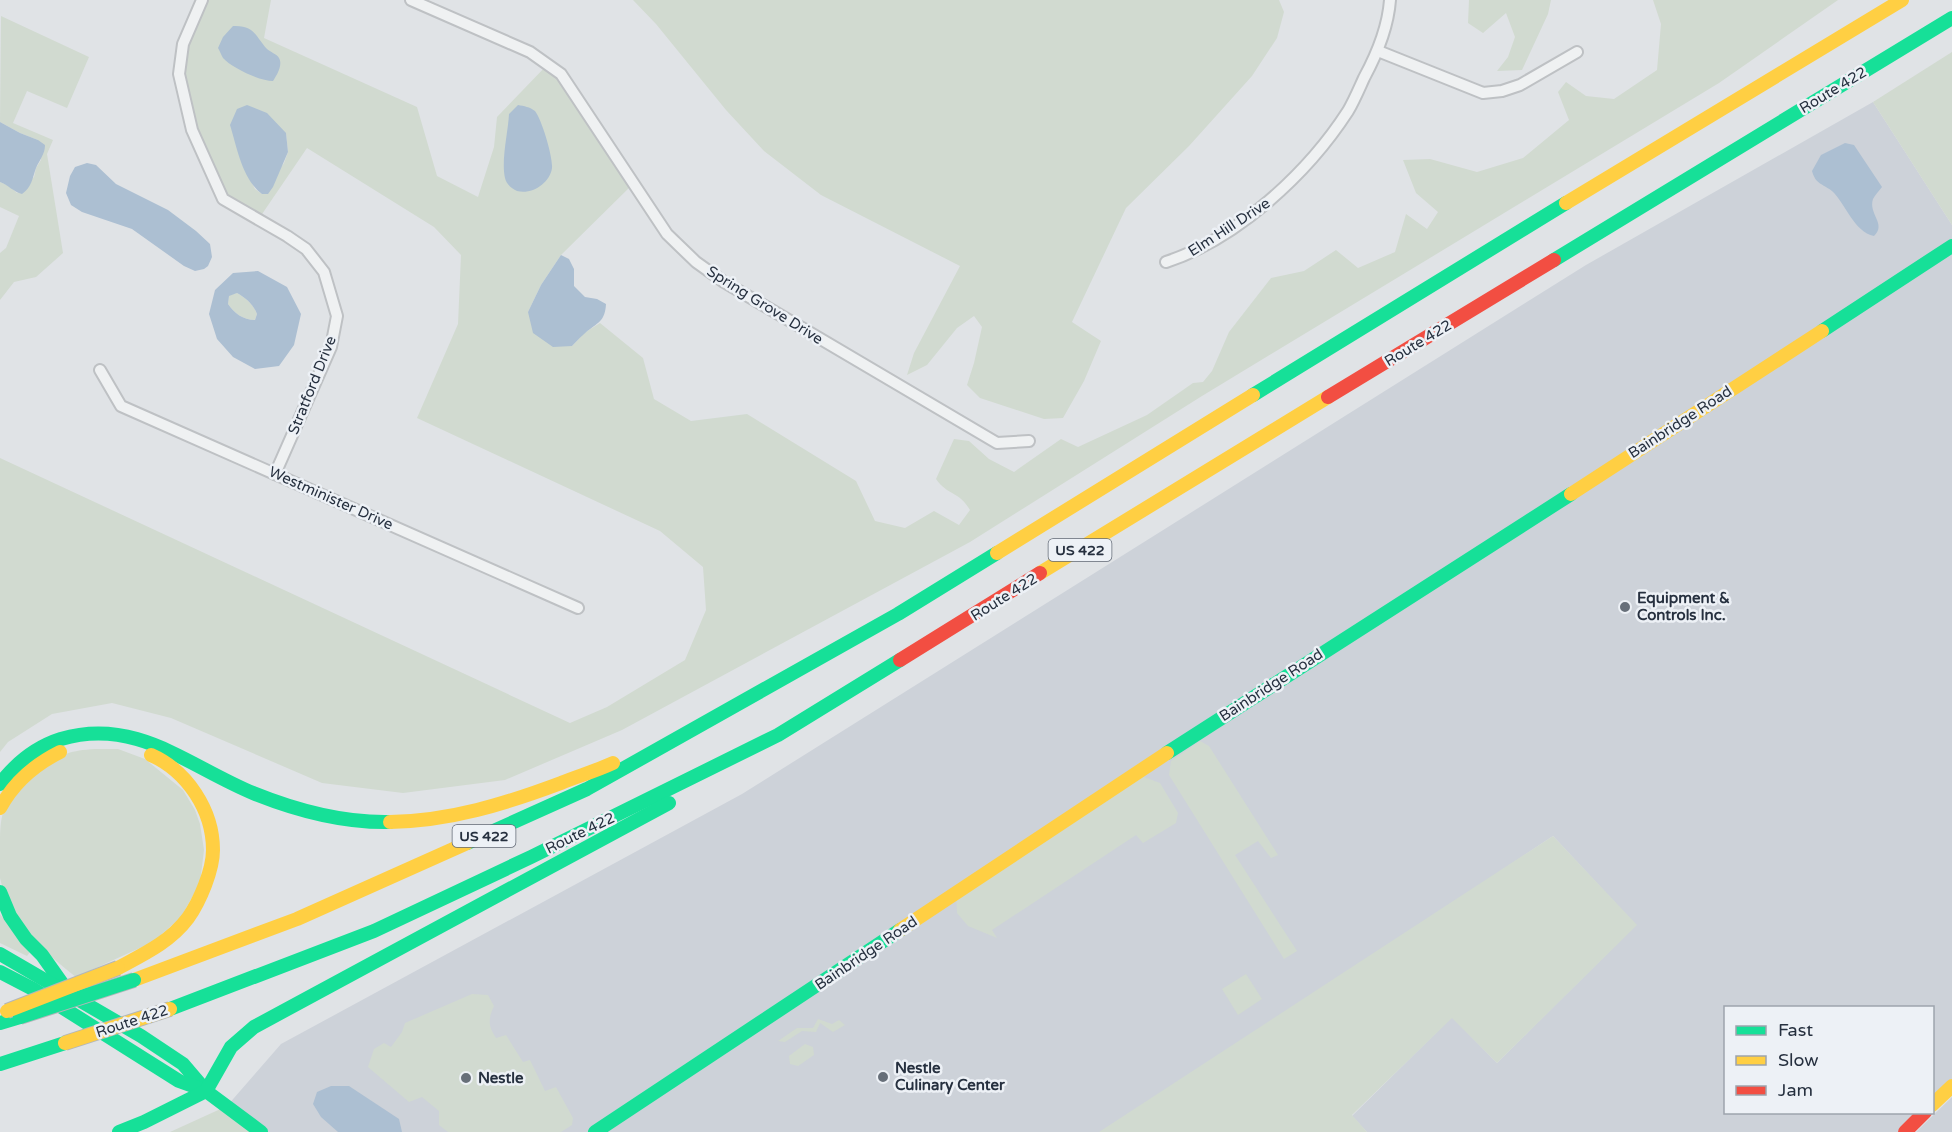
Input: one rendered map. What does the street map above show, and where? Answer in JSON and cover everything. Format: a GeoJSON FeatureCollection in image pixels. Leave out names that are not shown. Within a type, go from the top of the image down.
{"type":"FeatureCollection","features":[{"type":"Feature","properties":{"kind":"main road","name":"US 422"},"geometry":{"type":"LineString","coordinates":[[7,1016],[134,980],[297,919],[577,794],[898,614],[1473,259],[1902,0]]}},
{"type":"Feature","properties":{"kind":"main road","name":"Route 422"},"geometry":{"type":"LineString","coordinates":[[0,1064],[170,1009],[374,931],[531,857],[778,735],[1185,484],[1952,18]]}},
{"type":"Feature","properties":{"kind":"main road","name":"Bainbridge Road"},"geometry":{"type":"LineString","coordinates":[[595,1132],[1220,718],[1501,539],[1952,246]]}},
{"type":"Feature","properties":{"kind":"main road"},"geometry":{"type":"LineString","coordinates":[[0,784],[10,770],[24,757],[39,748],[66,736],[88,731],[110,732],[142,739],[248,791],[315,814],[362,821],[405,822],[453,817],[513,801],[609,764],[819,659]]}},
{"type":"Feature","properties":{"kind":"main road"},"geometry":{"type":"LineString","coordinates":[[119,1132],[206,1091],[231,1047],[254,1027],[674,800],[778,735]]}},
{"type":"Feature","properties":{"kind":"main road"},"geometry":{"type":"LineString","coordinates":[[0,808],[21,777],[43,760],[74,745],[123,744],[160,759],[191,785],[207,815],[213,850],[205,888],[188,918],[165,942],[118,968],[7,1016]]}},
{"type":"Feature","properties":{"kind":"main road"},"geometry":{"type":"LineString","coordinates":[[0,892],[10,916],[71,996]]}},
{"type":"Feature","properties":{"kind":"main road"},"geometry":{"type":"LineString","coordinates":[[0,954],[141,1036],[183,1064],[206,1091],[261,1132]]}},
{"type":"Feature","properties":{"kind":"main road"},"geometry":{"type":"LineString","coordinates":[[0,972],[33,989],[179,1082],[206,1091]]}},
{"type":"Feature","properties":{"kind":"main road"},"geometry":{"type":"LineString","coordinates":[[1934,1103],[1952,1086]]}},
{"type":"Feature","properties":{"kind":"main road"},"geometry":{"type":"LineString","coordinates":[[1905,1132],[1924,1114]]}},
{"type":"Feature","properties":{"kind":"street","name":"Stratford Drive"},"geometry":{"type":"LineString","coordinates":[[202,0],[183,44],[178,74],[192,130],[224,199],[306,249],[324,272],[337,316],[331,346],[275,474]]}},
{"type":"Feature","properties":{"kind":"street","name":"Spring Grove Drive"},"geometry":{"type":"LineString","coordinates":[[411,0],[530,52],[561,74],[667,234],[696,262],[714,275],[996,443],[1029,441]]}},
{"type":"Feature","properties":{"kind":"street","name":"Elm Hill Drive"},"geometry":{"type":"LineString","coordinates":[[1166,262],[1188,255],[1244,221],[1273,199],[1312,159],[1348,111],[1378,51],[1390,0]]}},
{"type":"Feature","properties":{"kind":"street"},"geometry":{"type":"LineString","coordinates":[[1378,51],[1483,93],[1502,91],[1520,85],[1577,52]]}},
{"type":"Feature","properties":{"kind":"street","name":"Westminister Drive"},"geometry":{"type":"LineString","coordinates":[[100,370],[122,406],[578,608]]}},
{"type":"Feature","properties":{"kind":"shaded area"},"geometry":{"type":"Polygon","coordinates":[[[202,0],[271,0],[264,38],[417,107],[437,176],[478,197],[494,147],[497,117],[548,64],[634,183],[561,255],[541,285],[528,312],[572,346],[584,333],[600,323],[643,358],[654,399],[691,421],[747,414],[856,481],[875,521],[905,528],[934,511],[959,525],[970,510],[962,500],[936,479],[954,439],[969,441],[989,459],[1014,472],[1061,439],[1078,447],[1147,415],[1193,383],[1203,382],[1212,371],[1229,332],[1271,278],[1304,271],[1336,250],[1358,268],[1395,252],[1406,214],[1427,229],[1438,212],[1416,193],[1403,160],[1430,159],[1477,172],[1523,158],[1569,120],[1558,92],[1566,82],[1586,96],[1614,99],[1657,70],[1661,24],[1653,0],[1838,0],[1719,83],[1202,396],[970,542],[622,730],[505,780],[403,793],[322,783],[171,718],[112,703],[52,714],[8,742],[0,752],[0,458],[570,723],[607,707],[685,660],[706,610],[703,567],[660,531],[417,418],[458,324],[461,255],[434,227],[307,148],[258,220],[223,199],[179,74],[202,0]],[[286,133],[244,167],[255,189],[262,194],[284,163],[288,152],[286,133]]]}},
{"type":"Feature","properties":{"kind":"shaded area"},"geometry":{"type":"Polygon","coordinates":[[[633,0],[1279,0],[1284,12],[1277,38],[1252,76],[1189,146],[1126,208],[1072,322],[1101,341],[1084,381],[1063,418],[1044,419],[980,398],[967,385],[982,327],[974,316],[957,328],[927,365],[907,375],[914,353],[960,266],[821,195],[764,151],[726,110],[656,24],[633,0]]]}},
{"type":"Feature","properties":{"kind":"shaded area"},"geometry":{"type":"Polygon","coordinates":[[[1469,0],[1551,0],[1548,14],[1522,70],[1497,71],[1508,57],[1515,37],[1506,13],[1483,33],[1468,23],[1469,0]]]}},
{"type":"Feature","properties":{"kind":"shaded area"},"geometry":{"type":"Polygon","coordinates":[[[1,16],[89,57],[67,108],[27,91],[13,123],[53,140],[47,154],[63,253],[36,277],[14,282],[0,300],[0,253],[6,248],[19,216],[0,207],[0,182],[10,186],[17,193],[34,177],[41,160],[38,140],[0,122],[1,16]]]}},
{"type":"Feature","properties":{"kind":"shaded area"},"geometry":{"type":"Polygon","coordinates":[[[1952,52],[1952,225],[1873,102],[1952,52]]]}},
{"type":"Feature","properties":{"kind":"shaded area"},"geometry":{"type":"Polygon","coordinates":[[[1873,102],[1952,225],[1952,1086],[1934,1104],[1934,1006],[1724,1006],[1724,1114],[1924,1114],[1905,1132],[1367,1132],[1352,1116],[1452,1017],[1497,1063],[1636,925],[1553,836],[1108,1132],[261,1132],[227,1106],[281,1044],[742,794],[1586,265],[1873,102]]]}},
{"type":"Feature","properties":{"kind":"shaded area"},"geometry":{"type":"Polygon","coordinates":[[[237,293],[253,307],[257,314],[255,320],[239,315],[228,304],[229,295],[237,293]]]}},
{"type":"Feature","properties":{"kind":"shaded area"},"geometry":{"type":"Polygon","coordinates":[[[1200,741],[1209,746],[1278,855],[1271,858],[1258,841],[1235,855],[1297,951],[1284,959],[1169,775],[1171,761],[1200,741]]]}},
{"type":"Feature","properties":{"kind":"shaded area"},"geometry":{"type":"Polygon","coordinates":[[[95,749],[118,749],[145,759],[183,790],[200,824],[204,850],[200,883],[181,917],[153,942],[76,977],[40,946],[11,908],[0,878],[0,834],[2,815],[14,794],[59,757],[95,749]]]}},
{"type":"Feature","properties":{"kind":"shaded area"},"geometry":{"type":"Polygon","coordinates":[[[1136,774],[1160,783],[1178,813],[1176,823],[1143,843],[1136,835],[992,930],[997,938],[968,926],[957,913],[956,894],[1136,774]]]}},
{"type":"Feature","properties":{"kind":"shaded area"},"geometry":{"type":"Polygon","coordinates":[[[1553,836],[1637,925],[1497,1063],[1452,1018],[1352,1115],[1367,1132],[1099,1132],[1553,836]]]}},
{"type":"Feature","properties":{"kind":"shaded area"},"geometry":{"type":"Polygon","coordinates":[[[0,914],[30,952],[27,956],[0,943],[0,914]]]}},
{"type":"Feature","properties":{"kind":"shaded area"},"geometry":{"type":"Polygon","coordinates":[[[1246,974],[1262,999],[1238,1015],[1222,989],[1246,974]]]}},
{"type":"Feature","properties":{"kind":"shaded area"},"geometry":{"type":"Polygon","coordinates":[[[472,994],[488,995],[494,1006],[490,1022],[491,1030],[496,1038],[506,1035],[523,1062],[530,1060],[545,1091],[556,1087],[573,1118],[572,1125],[561,1132],[448,1132],[439,1125],[439,1111],[422,1097],[409,1102],[368,1067],[374,1049],[384,1043],[391,1047],[402,1032],[405,1023],[472,994]]]}},
{"type":"Feature","properties":{"kind":"shaded area"},"geometry":{"type":"Polygon","coordinates":[[[818,1019],[832,1024],[839,1020],[845,1025],[833,1032],[820,1023],[816,1032],[802,1031],[785,1042],[778,1041],[797,1028],[813,1028],[818,1019]]]}},
{"type":"Feature","properties":{"kind":"shaded area"},"geometry":{"type":"Polygon","coordinates":[[[805,1044],[813,1047],[814,1055],[798,1066],[790,1064],[789,1056],[805,1044]]]}},
{"type":"Feature","properties":{"kind":"shaded area"},"geometry":{"type":"Polygon","coordinates":[[[1952,1097],[1952,1132],[1916,1132],[1952,1097]]]}},
{"type":"Feature","properties":{"kind":"shaded area"},"geometry":{"type":"Polygon","coordinates":[[[227,1106],[261,1132],[170,1132],[227,1106]]]}},
{"type":"Feature","properties":{"kind":"water"},"geometry":{"type":"Polygon","coordinates":[[[233,26],[250,29],[267,49],[278,57],[280,67],[273,81],[246,73],[223,58],[218,48],[223,37],[233,26]]]}},
{"type":"Feature","properties":{"kind":"water"},"geometry":{"type":"Polygon","coordinates":[[[247,105],[267,113],[286,133],[288,152],[268,194],[262,194],[255,188],[245,171],[230,125],[237,109],[247,105]]]}},
{"type":"Feature","properties":{"kind":"water"},"geometry":{"type":"Polygon","coordinates":[[[518,105],[535,111],[538,116],[552,163],[551,173],[544,183],[523,192],[510,186],[504,171],[509,114],[518,105]]]}},
{"type":"Feature","properties":{"kind":"water"},"geometry":{"type":"Polygon","coordinates":[[[0,122],[45,145],[28,189],[22,194],[0,182],[0,122]]]}},
{"type":"Feature","properties":{"kind":"water"},"geometry":{"type":"Polygon","coordinates":[[[1845,143],[1854,145],[1882,187],[1872,204],[1879,227],[1874,236],[1861,229],[1832,191],[1817,181],[1812,171],[1821,155],[1845,143]]]}},
{"type":"Feature","properties":{"kind":"water"},"geometry":{"type":"Polygon","coordinates":[[[87,163],[96,165],[116,184],[168,210],[196,231],[210,244],[212,257],[208,266],[195,271],[184,266],[132,229],[82,212],[71,205],[66,193],[70,176],[75,167],[87,163]]]}},
{"type":"Feature","properties":{"kind":"water"},"geometry":{"type":"Polygon","coordinates":[[[561,255],[569,259],[574,269],[574,286],[585,297],[597,299],[606,304],[604,316],[572,346],[553,347],[533,333],[528,312],[541,285],[561,255]]]}},
{"type":"Feature","properties":{"kind":"water"},"geometry":{"type":"Polygon","coordinates":[[[258,271],[287,287],[301,314],[294,345],[279,366],[255,369],[233,357],[217,339],[209,314],[215,290],[233,273],[258,271]],[[237,293],[229,296],[228,304],[239,315],[255,320],[257,314],[255,310],[237,293]]]}},
{"type":"Feature","properties":{"kind":"water"},"geometry":{"type":"Polygon","coordinates":[[[331,1086],[349,1086],[399,1119],[402,1132],[338,1132],[321,1117],[313,1104],[317,1092],[331,1086]]]}},
{"type":"Feature","properties":{"kind":"traffic: fast"},"geometry":{"type":"LineString","coordinates":[[1554,260],[1952,18]]}},
{"type":"Feature","properties":{"kind":"traffic: fast"},"geometry":{"type":"LineString","coordinates":[[1253,395],[1566,203]]}},
{"type":"Feature","properties":{"kind":"traffic: fast"},"geometry":{"type":"LineString","coordinates":[[1822,331],[1952,246]]}},
{"type":"Feature","properties":{"kind":"traffic: fast"},"geometry":{"type":"LineString","coordinates":[[1167,753],[1571,494]]}},
{"type":"Feature","properties":{"kind":"traffic: fast"},"geometry":{"type":"LineString","coordinates":[[467,843],[587,789],[898,614],[997,553]]}},
{"type":"Feature","properties":{"kind":"traffic: fast"},"geometry":{"type":"LineString","coordinates":[[170,1009],[374,931],[531,857],[778,735],[900,660]]}},
{"type":"Feature","properties":{"kind":"traffic: fast"},"geometry":{"type":"LineString","coordinates":[[0,784],[27,757],[52,742],[88,734],[114,734],[138,739],[161,748],[253,793],[286,805],[338,818],[390,822]]}},
{"type":"Feature","properties":{"kind":"traffic: fast"},"geometry":{"type":"LineString","coordinates":[[119,1132],[206,1091],[231,1047],[254,1027],[669,803]]}},
{"type":"Feature","properties":{"kind":"traffic: fast"},"geometry":{"type":"LineString","coordinates":[[0,892],[10,916],[71,996]]}},
{"type":"Feature","properties":{"kind":"traffic: fast"},"geometry":{"type":"LineString","coordinates":[[595,1132],[900,930]]}},
{"type":"Feature","properties":{"kind":"traffic: fast"},"geometry":{"type":"LineString","coordinates":[[0,954],[141,1036],[183,1064],[206,1091],[261,1132]]}},
{"type":"Feature","properties":{"kind":"traffic: fast"},"geometry":{"type":"LineString","coordinates":[[0,972],[33,989],[179,1081],[204,1090]]}},
{"type":"Feature","properties":{"kind":"traffic: fast"},"geometry":{"type":"LineString","coordinates":[[20,1017],[134,980]]}},
{"type":"Feature","properties":{"kind":"traffic: fast"},"geometry":{"type":"LineString","coordinates":[[0,1023],[20,1017]]}},
{"type":"Feature","properties":{"kind":"traffic: fast"},"geometry":{"type":"LineString","coordinates":[[0,1064],[65,1043]]}},
{"type":"Feature","properties":{"kind":"traffic: slow"},"geometry":{"type":"LineString","coordinates":[[1566,203],[1902,0]]}},
{"type":"Feature","properties":{"kind":"traffic: slow"},"geometry":{"type":"LineString","coordinates":[[1571,494],[1822,331]]}},
{"type":"Feature","properties":{"kind":"traffic: slow"},"geometry":{"type":"LineString","coordinates":[[997,553],[1253,395]]}},
{"type":"Feature","properties":{"kind":"traffic: slow"},"geometry":{"type":"LineString","coordinates":[[1040,573],[1328,397]]}},
{"type":"Feature","properties":{"kind":"traffic: slow"},"geometry":{"type":"LineString","coordinates":[[0,808],[26,775],[60,752]]}},
{"type":"Feature","properties":{"kind":"traffic: slow"},"geometry":{"type":"LineString","coordinates":[[900,930],[1167,753]]}},
{"type":"Feature","properties":{"kind":"traffic: slow"},"geometry":{"type":"LineString","coordinates":[[118,968],[156,947],[188,918],[201,894],[212,858],[212,835],[196,794],[176,771],[151,755]]}},
{"type":"Feature","properties":{"kind":"traffic: slow"},"geometry":{"type":"LineString","coordinates":[[390,822],[456,815],[477,810],[540,791],[613,763]]}},
{"type":"Feature","properties":{"kind":"traffic: slow"},"geometry":{"type":"LineString","coordinates":[[134,980],[297,919],[467,843]]}},
{"type":"Feature","properties":{"kind":"traffic: slow"},"geometry":{"type":"LineString","coordinates":[[7,1011],[118,968]]}},
{"type":"Feature","properties":{"kind":"traffic: slow"},"geometry":{"type":"LineString","coordinates":[[65,1043],[170,1009]]}},
{"type":"Feature","properties":{"kind":"traffic: slow"},"geometry":{"type":"LineString","coordinates":[[1934,1103],[1952,1086]]}},
{"type":"Feature","properties":{"kind":"traffic: jam"},"geometry":{"type":"LineString","coordinates":[[1328,397],[1554,260]]}},
{"type":"Feature","properties":{"kind":"traffic: jam"},"geometry":{"type":"LineString","coordinates":[[900,660],[1040,573]]}},
{"type":"Feature","properties":{"kind":"traffic: jam"},"geometry":{"type":"LineString","coordinates":[[1905,1132],[1923,1114]]}},
{"type":"Feature","properties":{"kind":"place","name":"Equipment & Controls Inc."},"geometry":{"type":"Point","coordinates":[1625,607]}},
{"type":"Feature","properties":{"kind":"place","name":"Nestle Culinary Center"},"geometry":{"type":"Point","coordinates":[883,1077]}},
{"type":"Feature","properties":{"kind":"place","name":"Nestle"},"geometry":{"type":"Point","coordinates":[466,1078]}}]}
